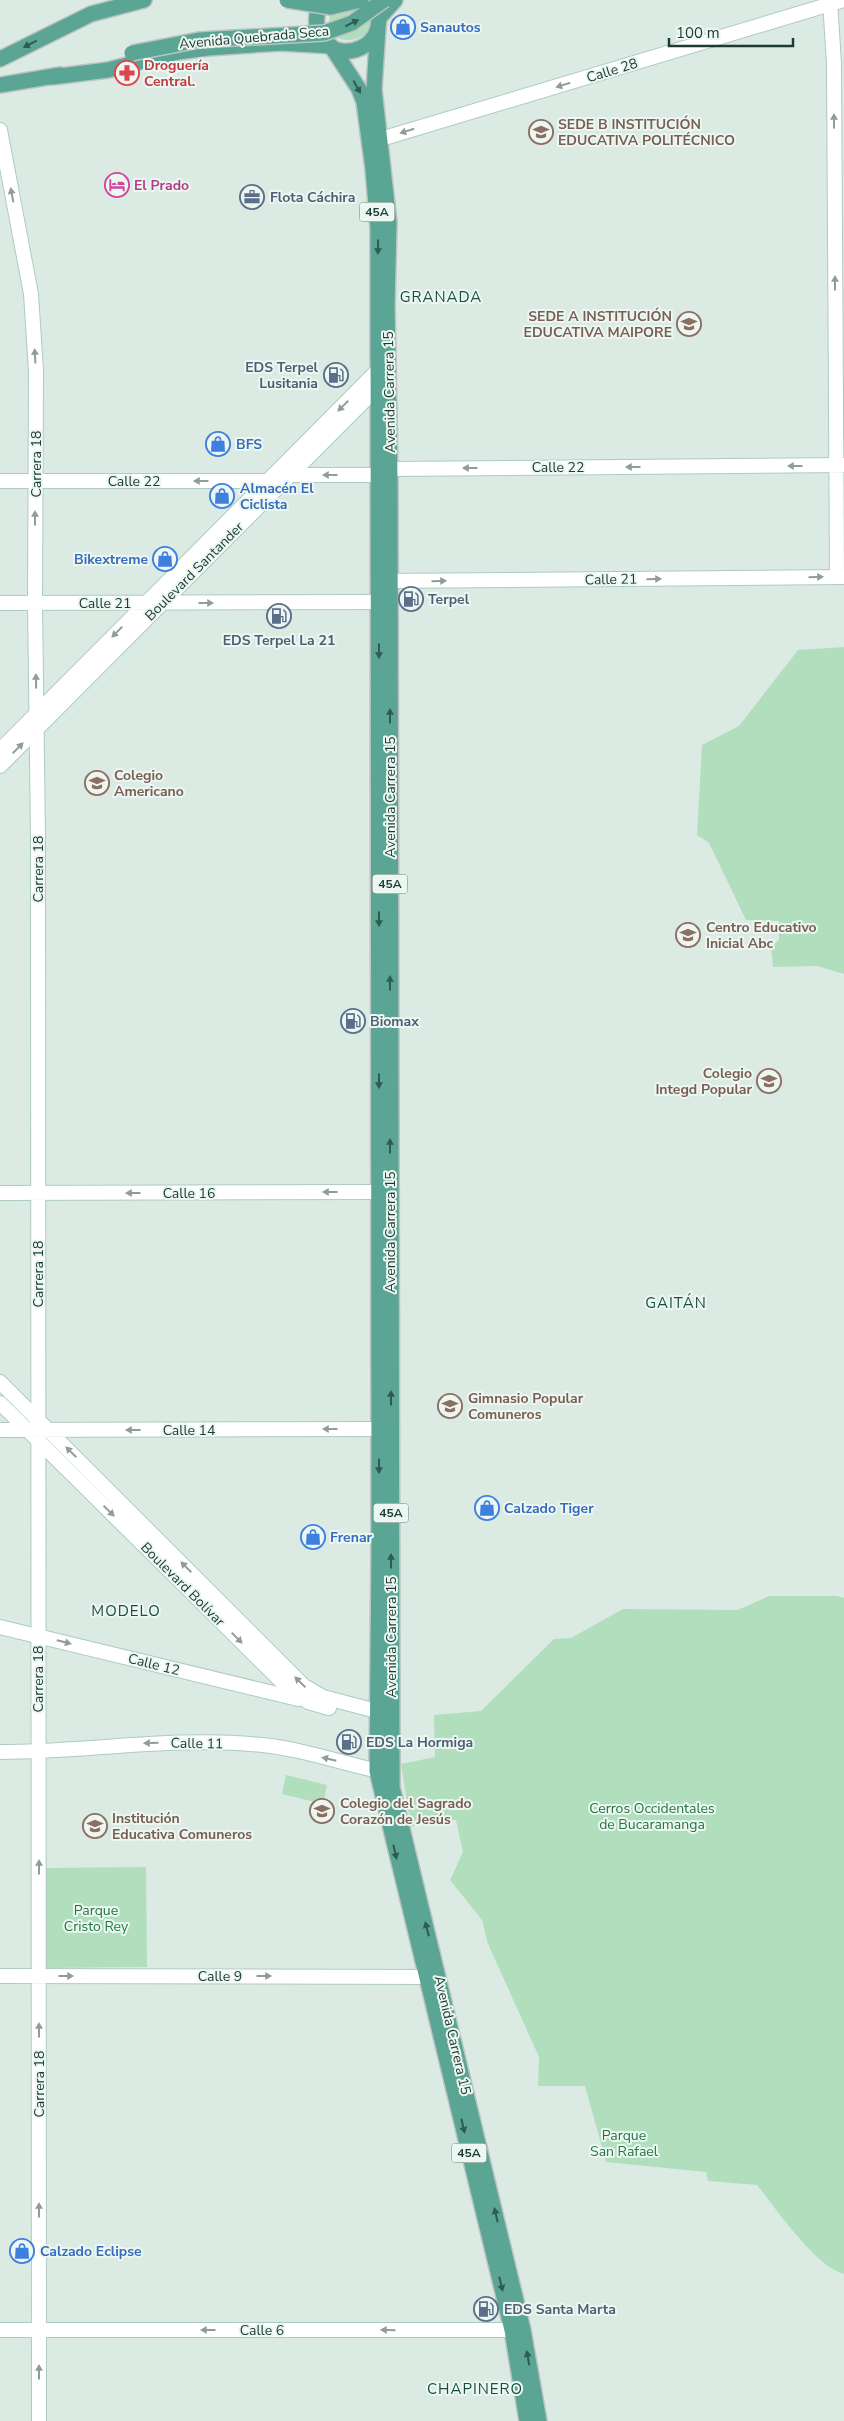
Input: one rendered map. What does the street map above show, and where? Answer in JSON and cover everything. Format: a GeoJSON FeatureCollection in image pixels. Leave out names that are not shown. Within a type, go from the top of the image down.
{"type":"FeatureCollection","features":[{"type":"Feature","properties":{"kind":"main road"},"geometry":{"type":"LineString","coordinates":[[62,28],[107,0]]}},
{"type":"Feature","properties":{"kind":"main road"},"geometry":{"type":"LineString","coordinates":[[0,59],[91,14],[144,0]]}},
{"type":"Feature","properties":{"kind":"main road","name":"Avenida Quebrada Seca"},"geometry":{"type":"LineString","coordinates":[[287,0],[331,7],[361,0]]}},
{"type":"Feature","properties":{"kind":"main road","name":"45A"},"geometry":{"type":"LineString","coordinates":[[323,0],[319,8],[317,25],[319,33],[331,46]]}},
{"type":"Feature","properties":{"kind":"main road","name":"45A"},"geometry":{"type":"LineString","coordinates":[[372,0],[379,23]]}},
{"type":"Feature","properties":{"kind":"main road","name":"Avenida Quebrada Seca"},"geometry":{"type":"LineString","coordinates":[[0,85],[52,77],[97,67],[132,54],[163,46],[208,39],[324,32],[352,23],[384,0]]}},
{"type":"Feature","properties":{"kind":"main road"},"geometry":{"type":"LineString","coordinates":[[52,77],[108,70],[178,52],[208,48],[281,43],[331,46],[340,50],[359,49],[374,37],[379,23],[395,0]]}},
{"type":"Feature","properties":{"kind":"main road","name":"Avenida Carrera 15"},"geometry":{"type":"LineString","coordinates":[[379,23],[374,89],[389,222],[383,374],[378,387],[384,472]]}},
{"type":"Feature","properties":{"kind":"main road","name":"Avenida Carrera 15"},"geometry":{"type":"LineString","coordinates":[[331,46],[359,89],[366,119],[378,228],[383,374],[384,1772],[396,1858],[433,1977],[539,2421]]}},
{"type":"Feature","properties":{"kind":"main road","name":"Avenida Carrera 15"},"geometry":{"type":"LineString","coordinates":[[384,602],[379,1192],[379,1429],[384,1717]]}},
{"type":"Feature","properties":{"kind":"main road","name":"Avenida Carrera 15"},"geometry":{"type":"LineString","coordinates":[[517,2330],[527,2421]]}},
{"type":"Feature","properties":{"kind":"street"},"geometry":{"type":"LineString","coordinates":[[835,1],[839,64],[841,577]]}},
{"type":"Feature","properties":{"kind":"street","name":"Calle 28"},"geometry":{"type":"LineString","coordinates":[[381,139],[835,1]]}},
{"type":"Feature","properties":{"kind":"street","name":"Carrera 18"},"geometry":{"type":"LineString","coordinates":[[0,130],[31,294],[36,371],[39,2421]]}},
{"type":"Feature","properties":{"kind":"street","name":"Boulevard Santander"},"geometry":{"type":"LineString","coordinates":[[0,750],[270,478],[383,374]]}},
{"type":"Feature","properties":{"kind":"street","name":"Boulevard Santander"},"geometry":{"type":"LineString","coordinates":[[0,766],[378,387]]}},
{"type":"Feature","properties":{"kind":"street","name":"Calle 22"},"geometry":{"type":"LineString","coordinates":[[0,482],[270,478],[290,475],[384,472],[840,465]]}},
{"type":"Feature","properties":{"kind":"street","name":"Calle 21"},"geometry":{"type":"LineString","coordinates":[[384,581],[841,577]]}},
{"type":"Feature","properties":{"kind":"street","name":"Calle 21"},"geometry":{"type":"LineString","coordinates":[[0,603],[384,602]]}},
{"type":"Feature","properties":{"kind":"street","name":"Calle 16"},"geometry":{"type":"LineString","coordinates":[[0,1193],[379,1192]]}},
{"type":"Feature","properties":{"kind":"street","name":"Boulevard Bolívar"},"geometry":{"type":"LineString","coordinates":[[0,1382],[38,1431],[289,1689],[308,1702],[384,1717]]}},
{"type":"Feature","properties":{"kind":"street","name":"Boulevard Bolívar"},"geometry":{"type":"LineString","coordinates":[[0,1403],[38,1431],[304,1686],[323,1697],[384,1717]]}},
{"type":"Feature","properties":{"kind":"street","name":"Calle 14"},"geometry":{"type":"LineString","coordinates":[[0,1430],[379,1429]]}},
{"type":"Feature","properties":{"kind":"street","name":"Calle 12"},"geometry":{"type":"LineString","coordinates":[[0,1626],[308,1702]]}},
{"type":"Feature","properties":{"kind":"street","name":"Calle 11"},"geometry":{"type":"LineString","coordinates":[[0,1752],[38,1752],[145,1743],[261,1745],[384,1772]]}},
{"type":"Feature","properties":{"kind":"street","name":"Calle 9"},"geometry":{"type":"LineString","coordinates":[[0,1976],[433,1977]]}},
{"type":"Feature","properties":{"kind":"street","name":"Calle 6"},"geometry":{"type":"LineString","coordinates":[[0,2330],[517,2330]]}},
{"type":"Feature","properties":{"kind":"green space"},"geometry":{"type":"Polygon","coordinates":[[[354,1],[367,13],[370,25],[367,33],[359,38],[341,39],[333,34],[329,25],[331,12],[354,1]]]}},
{"type":"Feature","properties":{"kind":"green space"},"geometry":{"type":"Polygon","coordinates":[[[844,647],[844,974],[817,966],[773,967],[771,947],[779,940],[779,921],[746,920],[709,843],[697,835],[702,745],[739,726],[798,650],[844,647]]]}},
{"type":"Feature","properties":{"kind":"green space","name":"Cerros Occidentales de Bucaramanga"},"geometry":{"type":"Polygon","coordinates":[[[769,1596],[837,1596],[844,1598],[844,2274],[821,2261],[809,2249],[757,2185],[708,2181],[706,2172],[606,2162],[585,2086],[538,2086],[539,2057],[488,1944],[482,1920],[450,1880],[463,1852],[456,1820],[432,1821],[411,1827],[401,1764],[435,1757],[434,1715],[481,1711],[554,1639],[571,1638],[623,1609],[738,1610],[769,1596]]]}},
{"type":"Feature","properties":{"kind":"green space"},"geometry":{"type":"Polygon","coordinates":[[[286,1775],[327,1785],[323,1804],[282,1794],[286,1775]]]}},
{"type":"Feature","properties":{"kind":"green space","name":"Parque Cristo Rey"},"geometry":{"type":"Polygon","coordinates":[[[146,1867],[147,1967],[46,1968],[45,1868],[146,1867]]]}},
{"type":"Feature","properties":{"kind":"place","name":"Sanautos"},"geometry":{"type":"Point","coordinates":[403,27]}},
{"type":"Feature","properties":{"kind":"place","name":"Droguería Central."},"geometry":{"type":"Point","coordinates":[127,73]}},
{"type":"Feature","properties":{"kind":"place","name":"SEDE B INSTITUCIÓN EDUCATIVA POLITÉCNICO"},"geometry":{"type":"Point","coordinates":[541,132]}},
{"type":"Feature","properties":{"kind":"place","name":"El Prado"},"geometry":{"type":"Point","coordinates":[117,185]}},
{"type":"Feature","properties":{"kind":"place","name":"Flota Cáchira"},"geometry":{"type":"Point","coordinates":[252,197]}},
{"type":"Feature","properties":{"kind":"place","name":"SEDE A INSTITUCIÓN EDUCATIVA MAIPORE"},"geometry":{"type":"Point","coordinates":[689,324]}},
{"type":"Feature","properties":{"kind":"place","name":"EDS Terpel Lusitania"},"geometry":{"type":"Point","coordinates":[336,375]}},
{"type":"Feature","properties":{"kind":"place","name":"BFS"},"geometry":{"type":"Point","coordinates":[218,444]}},
{"type":"Feature","properties":{"kind":"place","name":"Almacén El Ciclista"},"geometry":{"type":"Point","coordinates":[222,496]}},
{"type":"Feature","properties":{"kind":"place","name":"Bikextreme"},"geometry":{"type":"Point","coordinates":[165,559]}},
{"type":"Feature","properties":{"kind":"place","name":"Terpel"},"geometry":{"type":"Point","coordinates":[411,599]}},
{"type":"Feature","properties":{"kind":"place","name":"EDS Terpel La 21"},"geometry":{"type":"Point","coordinates":[279,616]}},
{"type":"Feature","properties":{"kind":"place","name":"Colegio Americano"},"geometry":{"type":"Point","coordinates":[97,783]}},
{"type":"Feature","properties":{"kind":"place","name":"Centro Educativo Inicial Abc"},"geometry":{"type":"Point","coordinates":[688,935]}},
{"type":"Feature","properties":{"kind":"place","name":"Biomax"},"geometry":{"type":"Point","coordinates":[353,1021]}},
{"type":"Feature","properties":{"kind":"place","name":"Colegio Integd Popular"},"geometry":{"type":"Point","coordinates":[769,1081]}},
{"type":"Feature","properties":{"kind":"place","name":"Gimnasio Popular Comuneros"},"geometry":{"type":"Point","coordinates":[450,1406]}},
{"type":"Feature","properties":{"kind":"place","name":"Calzado Tiger"},"geometry":{"type":"Point","coordinates":[487,1508]}},
{"type":"Feature","properties":{"kind":"place","name":"Frenar"},"geometry":{"type":"Point","coordinates":[313,1537]}},
{"type":"Feature","properties":{"kind":"place","name":"EDS La Hormiga"},"geometry":{"type":"Point","coordinates":[349,1742]}},
{"type":"Feature","properties":{"kind":"place","name":"Colegio del Sagrado Corazón de Jesús"},"geometry":{"type":"Point","coordinates":[322,1811]}},
{"type":"Feature","properties":{"kind":"place","name":"Institución Educativa Comuneros"},"geometry":{"type":"Point","coordinates":[95,1826]}},
{"type":"Feature","properties":{"kind":"place","name":"Calzado Eclipse"},"geometry":{"type":"Point","coordinates":[22,2251]}},
{"type":"Feature","properties":{"kind":"place","name":"EDS Santa Marta"},"geometry":{"type":"Point","coordinates":[486,2309]}},
{"type":"Feature","properties":{"kind":"district","name":"GRANADA"},"geometry":{"type":"Point","coordinates":[441,297]}},
{"type":"Feature","properties":{"kind":"district","name":"GAITÁN"},"geometry":{"type":"Point","coordinates":[676,1303]}},
{"type":"Feature","properties":{"kind":"district","name":"MODELO"},"geometry":{"type":"Point","coordinates":[126,1611]}},
{"type":"Feature","properties":{"kind":"district","name":"CHAPINERO"},"geometry":{"type":"Point","coordinates":[475,2389]}},
{"type":"Feature","properties":{"kind":"park label","name":"Parque San Rafael"},"geometry":{"type":"Point","coordinates":[624,2144]}}]}
